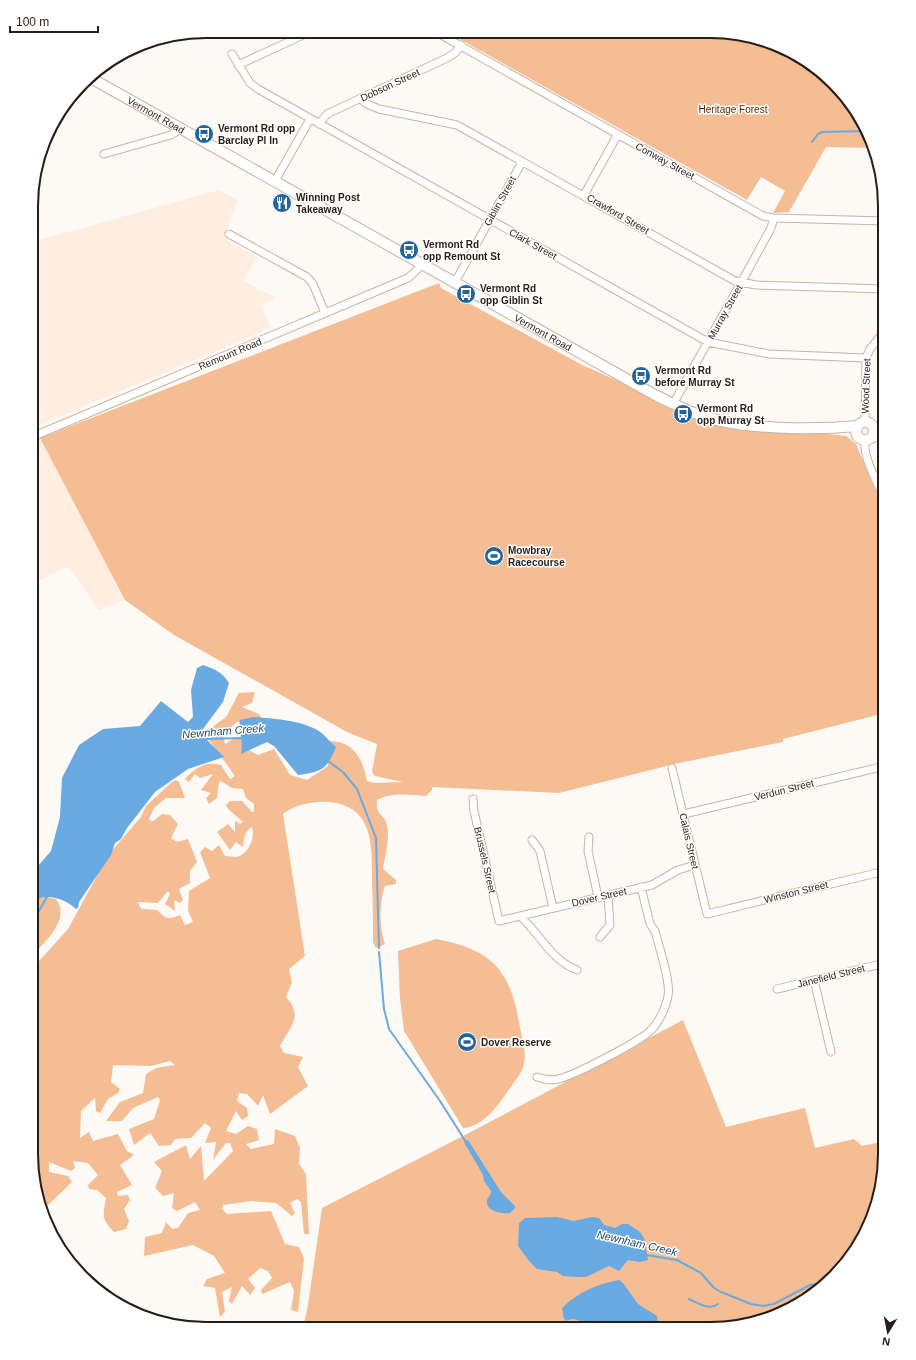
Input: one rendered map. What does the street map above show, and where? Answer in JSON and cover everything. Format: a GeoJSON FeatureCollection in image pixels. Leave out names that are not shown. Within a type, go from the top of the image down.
{"type":"FeatureCollection","features":[{"type":"Feature","properties":{"kind":"street"},"geometry":{"type":"LineString","coordinates":[[238,65],[297,38]]}},
{"type":"Feature","properties":{"kind":"street","name":"Conway Street"},"geometry":{"type":"LineString","coordinates":[[448,38],[759,214],[774,218],[878,222]]}},
{"type":"Feature","properties":{"kind":"street","name":"Dobson Street"},"geometry":{"type":"LineString","coordinates":[[319,124],[327,114],[447,58],[456,52],[461,45]]}},
{"type":"Feature","properties":{"kind":"street","name":"Clark Street"},"geometry":{"type":"LineString","coordinates":[[232,54],[253,86],[708,342],[769,354],[866,358]]}},
{"type":"Feature","properties":{"kind":"street","name":"Vermont Road"},"geometry":{"type":"LineString","coordinates":[[95,80],[673,404],[700,416],[730,423],[878,432]]}},
{"type":"Feature","properties":{"kind":"street","name":"Crawford Street"},"geometry":{"type":"LineString","coordinates":[[360,98],[367,104],[379,109],[457,125],[584,195],[729,278],[741,283],[756,285],[878,289]]}},
{"type":"Feature","properties":{"kind":"street"},"geometry":{"type":"LineString","coordinates":[[275,181],[310,119]]}},
{"type":"Feature","properties":{"kind":"street"},"geometry":{"type":"LineString","coordinates":[[104,154],[171,135],[181,128]]}},
{"type":"Feature","properties":{"kind":"street"},"geometry":{"type":"LineString","coordinates":[[584,195],[618,134]]}},
{"type":"Feature","properties":{"kind":"street","name":"Giblin Street"},"geometry":{"type":"LineString","coordinates":[[455,282],[522,162]]}},
{"type":"Feature","properties":{"kind":"street","name":"Murray Street"},"geometry":{"type":"LineString","coordinates":[[673,404],[771,228],[774,218]]}},
{"type":"Feature","properties":{"kind":"street"},"geometry":{"type":"LineString","coordinates":[[229,234],[307,277],[312,284],[325,313]]}},
{"type":"Feature","properties":{"kind":"street","name":"Remount Road"},"geometry":{"type":"LineString","coordinates":[[38,434],[408,278],[423,264]]}},
{"type":"Feature","properties":{"kind":"street","name":"Wood Street"},"geometry":{"type":"LineString","coordinates":[[878,339],[870,349],[866,358],[864,446],[878,484]]}},
{"type":"Feature","properties":{"kind":"street","name":"Vermont Road"},"geometry":{"type":"LineString","coordinates":[[865,431],[878,430]]}},
{"type":"Feature","properties":{"kind":"street","name":"Calais Street"},"geometry":{"type":"LineString","coordinates":[[672,768],[707,914]]}},
{"type":"Feature","properties":{"kind":"street","name":"Verdun Street"},"geometry":{"type":"LineString","coordinates":[[684,814],[878,768]]}},
{"type":"Feature","properties":{"kind":"street","name":"Brussels Street"},"geometry":{"type":"LineString","coordinates":[[473,799],[474,811],[499,921]]}},
{"type":"Feature","properties":{"kind":"street"},"geometry":{"type":"LineString","coordinates":[[589,837],[588,851],[598,897]]}},
{"type":"Feature","properties":{"kind":"street"},"geometry":{"type":"LineString","coordinates":[[532,840],[540,851],[554,908]]}},
{"type":"Feature","properties":{"kind":"street","name":"Dover Street"},"geometry":{"type":"LineString","coordinates":[[499,921],[652,885],[678,870],[695,865]]}},
{"type":"Feature","properties":{"kind":"street","name":"Winston Street"},"geometry":{"type":"LineString","coordinates":[[707,914],[878,872]]}},
{"type":"Feature","properties":{"kind":"street"},"geometry":{"type":"LineString","coordinates":[[537,1077],[548,1080],[558,1079],[579,1071],[644,1036],[655,1025],[666,1003],[669,989],[656,931],[650,924],[641,888]]}},
{"type":"Feature","properties":{"kind":"street"},"geometry":{"type":"LineString","coordinates":[[600,937],[610,925],[608,895]]}},
{"type":"Feature","properties":{"kind":"street"},"geometry":{"type":"LineString","coordinates":[[520,916],[541,938],[556,958],[577,970]]}},
{"type":"Feature","properties":{"kind":"street","name":"Janefield Street"},"geometry":{"type":"LineString","coordinates":[[777,989],[878,965]]}},
{"type":"Feature","properties":{"kind":"street"},"geometry":{"type":"LineString","coordinates":[[814,980],[831,1052]]}},
{"type":"Feature","properties":{"kind":"shaded area"},"geometry":{"type":"Polygon","coordinates":[[[219,190],[238,200],[228,225],[228,241],[256,257],[244,281],[276,298],[261,305],[271,328],[38,425],[38,240],[219,190]]]}},
{"type":"Feature","properties":{"kind":"shaded area"},"geometry":{"type":"Polygon","coordinates":[[[38,436],[125,600],[99,610],[68,566],[38,581],[38,436]]]}},
{"type":"Feature","properties":{"kind":"green space","name":"Heritage Forest"},"geometry":{"type":"Polygon","coordinates":[[[458,38],[721,38],[743,41],[784,55],[803,66],[829,87],[850,113],[861,132],[867,148],[826,147],[789,212],[773,213],[785,191],[761,177],[747,200],[458,38]]]}},
{"type":"Feature","properties":{"kind":"green space","name":"Mowbray Racecourse"},"geometry":{"type":"Polygon","coordinates":[[[439,283],[441,288],[582,365],[707,420],[846,436],[856,444],[878,496],[878,715],[783,739],[783,742],[679,763],[559,793],[432,787],[432,790],[426,796],[395,795],[383,797],[377,800],[377,809],[386,822],[388,833],[383,869],[396,880],[396,884],[385,886],[383,892],[380,915],[385,944],[376,948],[373,942],[371,843],[363,820],[355,811],[344,805],[329,802],[304,804],[283,814],[305,956],[289,969],[292,982],[286,997],[294,1010],[295,1016],[294,1022],[280,1046],[284,1053],[303,1057],[298,1067],[308,1086],[270,1114],[263,1095],[258,1106],[247,1094],[239,1093],[237,1101],[247,1108],[248,1116],[242,1120],[236,1111],[226,1131],[236,1134],[248,1126],[257,1129],[259,1140],[246,1144],[251,1149],[274,1144],[275,1129],[295,1136],[300,1148],[299,1164],[306,1174],[309,1234],[304,1234],[301,1202],[297,1199],[290,1203],[295,1213],[292,1216],[276,1203],[251,1201],[223,1205],[222,1209],[227,1214],[271,1211],[285,1244],[299,1247],[304,1258],[298,1312],[291,1310],[294,1291],[290,1282],[262,1294],[261,1290],[272,1278],[268,1271],[260,1268],[248,1279],[255,1288],[250,1295],[242,1286],[232,1304],[229,1301],[232,1287],[222,1292],[225,1312],[220,1317],[215,1288],[203,1286],[207,1279],[225,1273],[214,1256],[193,1245],[144,1256],[145,1237],[162,1233],[166,1222],[172,1229],[178,1228],[188,1213],[200,1210],[195,1202],[177,1211],[172,1208],[174,1193],[163,1196],[155,1188],[162,1171],[154,1162],[186,1145],[190,1159],[201,1146],[204,1181],[233,1151],[230,1143],[226,1143],[213,1160],[216,1142],[205,1143],[211,1128],[205,1123],[191,1138],[175,1139],[171,1145],[159,1146],[150,1133],[134,1145],[129,1129],[154,1119],[160,1100],[158,1097],[133,1108],[122,1121],[106,1121],[120,1102],[143,1093],[146,1074],[156,1068],[175,1065],[170,1061],[151,1066],[113,1065],[111,1082],[120,1089],[118,1093],[108,1099],[100,1113],[96,1111],[95,1098],[81,1111],[80,1138],[89,1132],[93,1141],[118,1134],[127,1151],[134,1155],[120,1165],[132,1185],[117,1192],[118,1196],[128,1195],[130,1200],[124,1209],[129,1221],[126,1229],[114,1232],[107,1224],[104,1216],[106,1198],[97,1190],[89,1189],[88,1185],[98,1175],[88,1163],[73,1161],[75,1168],[71,1171],[49,1162],[49,1172],[68,1176],[72,1182],[47,1207],[41,1187],[38,1165],[38,962],[68,929],[109,854],[141,817],[146,806],[172,782],[176,780],[179,782],[185,798],[166,798],[154,808],[149,819],[152,822],[162,814],[170,815],[178,824],[171,838],[177,842],[188,839],[197,862],[190,871],[190,883],[179,889],[183,900],[180,903],[174,900],[175,911],[165,904],[170,894],[168,891],[158,903],[138,902],[141,909],[157,910],[167,918],[173,918],[180,915],[185,925],[193,922],[188,911],[189,891],[210,878],[200,852],[205,847],[212,851],[219,845],[225,856],[237,857],[248,849],[253,836],[252,827],[246,833],[243,847],[236,842],[230,850],[217,832],[228,824],[235,832],[235,821],[240,824],[243,822],[227,808],[226,805],[230,801],[242,801],[252,812],[254,812],[254,804],[246,798],[243,789],[232,788],[221,781],[219,782],[217,798],[209,804],[206,798],[211,793],[201,790],[213,774],[200,778],[195,774],[189,782],[185,779],[201,766],[210,764],[221,765],[230,779],[235,776],[204,733],[226,717],[239,693],[255,692],[252,703],[242,707],[259,714],[263,720],[259,724],[237,722],[223,735],[225,744],[236,737],[245,741],[247,749],[258,755],[274,749],[290,775],[307,780],[328,766],[326,751],[330,741],[339,742],[352,749],[360,759],[367,781],[375,783],[403,782],[375,776],[372,772],[377,744],[347,732],[174,635],[125,600],[40,438],[439,283]]]}},
{"type":"Feature","properties":{"kind":"green space"},"geometry":{"type":"Polygon","coordinates":[[[47,897],[56,899],[60,907],[61,915],[54,930],[38,950],[38,898],[47,897]]]}},
{"type":"Feature","properties":{"kind":"green space","name":"Dover Reserve"},"geometry":{"type":"Polygon","coordinates":[[[436,939],[472,950],[486,957],[496,966],[505,978],[511,992],[525,1051],[525,1060],[521,1072],[491,1113],[475,1125],[463,1128],[404,1031],[400,999],[398,951],[436,939]]]}},
{"type":"Feature","properties":{"kind":"green space"},"geometry":{"type":"Polygon","coordinates":[[[683,1020],[726,1127],[805,1108],[815,1148],[854,1139],[862,1146],[878,1143],[878,1165],[875,1187],[861,1228],[850,1247],[829,1273],[803,1294],[784,1305],[743,1319],[721,1322],[304,1322],[322,1208],[465,1135],[683,1020]]]}},
{"type":"Feature","properties":{"kind":"water"},"geometry":{"type":"Polygon","coordinates":[[[203,665],[218,671],[229,683],[223,702],[200,733],[224,757],[188,769],[155,792],[127,828],[121,839],[115,843],[111,855],[79,902],[78,908],[76,909],[61,899],[48,897],[38,899],[38,866],[51,851],[60,817],[62,778],[79,745],[103,729],[140,726],[161,701],[188,722],[193,717],[191,690],[197,668],[203,665]]]}},
{"type":"Feature","properties":{"kind":"water"},"geometry":{"type":"Polygon","coordinates":[[[254,717],[290,721],[316,729],[336,747],[330,760],[318,771],[298,775],[274,746],[267,742],[241,754],[242,745],[240,720],[254,717]]]}},
{"type":"Feature","properties":{"kind":"water"},"geometry":{"type":"Polygon","coordinates":[[[468,1140],[501,1192],[515,1206],[510,1213],[492,1210],[487,1204],[491,1191],[484,1181],[483,1175],[464,1142],[468,1140]]]}},
{"type":"Feature","properties":{"kind":"water"},"geometry":{"type":"Polygon","coordinates":[[[557,1217],[574,1221],[592,1217],[599,1218],[604,1225],[615,1228],[622,1224],[628,1224],[640,1232],[644,1238],[648,1260],[640,1262],[628,1260],[619,1271],[609,1266],[586,1277],[563,1276],[557,1272],[537,1269],[518,1246],[519,1223],[525,1218],[557,1217]]]}},
{"type":"Feature","properties":{"kind":"water"},"geometry":{"type":"Polygon","coordinates":[[[619,1280],[623,1283],[638,1304],[657,1316],[658,1322],[585,1322],[573,1319],[564,1319],[562,1308],[568,1302],[581,1293],[603,1284],[619,1280]]]}},
{"type":"Feature","properties":{"kind":"waterway"},"geometry":{"type":"LineString","coordinates":[[812,142],[818,134],[822,132],[860,131]]}},
{"type":"Feature","properties":{"kind":"waterway","name":"Newnham Creek"},"geometry":{"type":"LineString","coordinates":[[206,739],[243,738]]}},
{"type":"Feature","properties":{"kind":"waterway","name":"Newnham Creek"},"geometry":{"type":"LineString","coordinates":[[328,761],[343,772],[357,789],[376,838],[379,948]]}},
{"type":"Feature","properties":{"kind":"waterway","name":"Newnham Creek"},"geometry":{"type":"LineString","coordinates":[[38,913],[48,895]]}},
{"type":"Feature","properties":{"kind":"waterway","name":"Newnham Creek"},"geometry":{"type":"LineString","coordinates":[[379,952],[384,1009],[389,1029],[440,1101],[466,1142]]}},
{"type":"Feature","properties":{"kind":"waterway","name":"Newnham Creek"},"geometry":{"type":"LineString","coordinates":[[646,1255],[677,1260],[701,1273],[714,1288],[751,1304],[763,1306],[774,1304],[810,1285],[816,1284]]}},
{"type":"Feature","properties":{"kind":"waterway"},"geometry":{"type":"LineString","coordinates":[[689,1299],[707,1307],[718,1304]]}},
{"type":"Feature","properties":{"kind":"place","name":"Vermont Rd opp Barclay Pl In"},"geometry":{"type":"Point","coordinates":[204,134]}},
{"type":"Feature","properties":{"kind":"place","name":"Winning Post Takeaway"},"geometry":{"type":"Point","coordinates":[282,203]}},
{"type":"Feature","properties":{"kind":"place","name":"Vermont Rd opp Remount St"},"geometry":{"type":"Point","coordinates":[409,250]}},
{"type":"Feature","properties":{"kind":"place","name":"Vermont Rd opp Giblin St"},"geometry":{"type":"Point","coordinates":[466,294]}},
{"type":"Feature","properties":{"kind":"place","name":"Vermont Rd before Murray St"},"geometry":{"type":"Point","coordinates":[641,376]}},
{"type":"Feature","properties":{"kind":"place","name":"Vermont Rd opp Murray St"},"geometry":{"type":"Point","coordinates":[683,414]}},
{"type":"Feature","properties":{"kind":"place","name":"Mowbray Racecourse"},"geometry":{"type":"Point","coordinates":[494,556]}},
{"type":"Feature","properties":{"kind":"place","name":"Dover Reserve"},"geometry":{"type":"Point","coordinates":[467,1042]}}]}
